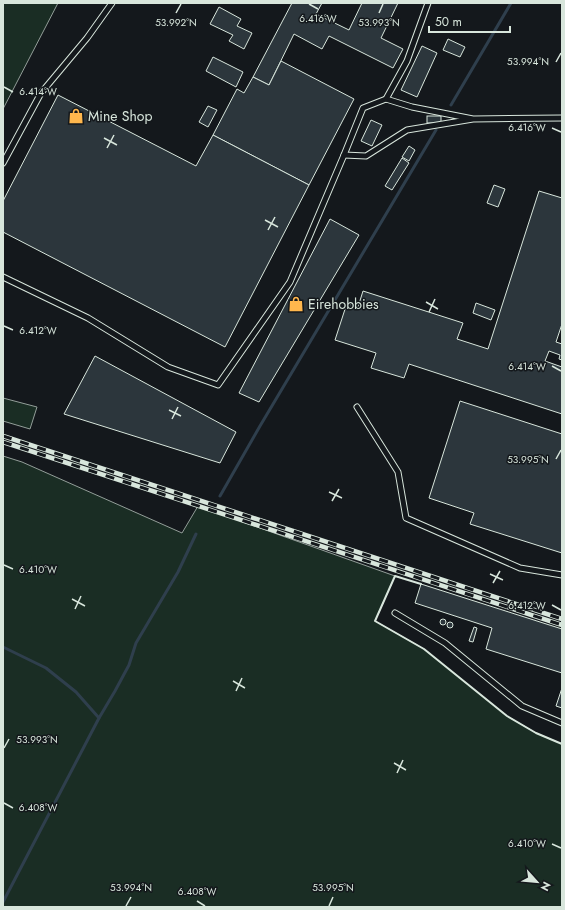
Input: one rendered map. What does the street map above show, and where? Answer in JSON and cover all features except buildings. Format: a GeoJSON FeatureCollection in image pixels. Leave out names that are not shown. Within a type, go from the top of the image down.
{"type":"FeatureCollection","features":[{"type":"Feature","properties":{"kind":"lane"},"geometry":{"type":"LineString","coordinates":[[3,163],[41,93],[87,38],[112,3]]}},
{"type":"Feature","properties":{"kind":"lane"},"geometry":{"type":"LineString","coordinates":[[386,99],[407,61],[428,3]]}},
{"type":"Feature","properties":{"kind":"lane"},"geometry":{"type":"LineString","coordinates":[[3,277],[88,318],[168,367],[218,385],[290,282],[363,108],[386,99],[412,107],[473,119]]}},
{"type":"Feature","properties":{"kind":"lane"},"geometry":{"type":"LineString","coordinates":[[344,155],[366,156],[407,130],[473,119],[562,118]]}},
{"type":"Feature","properties":{"kind":"lane"},"geometry":{"type":"LineString","coordinates":[[357,408],[398,472],[406,518],[520,568],[562,575]]}},
{"type":"Feature","properties":{"kind":"lane"},"geometry":{"type":"LineString","coordinates":[[395,613],[445,643],[522,706],[562,723]]}},
{"type":"Feature","properties":{"kind":"green space"},"geometry":{"type":"Polygon","coordinates":[[[3,3],[58,3],[3,109],[3,3]]]}},
{"type":"Feature","properties":{"kind":"green space"},"geometry":{"type":"Polygon","coordinates":[[[3,398],[37,407],[30,429],[3,421],[3,398]]]}},
{"type":"Feature","properties":{"kind":"green space"},"geometry":{"type":"Polygon","coordinates":[[[3,456],[22,462],[182,533],[198,506],[395,576],[375,621],[424,649],[507,716],[536,733],[562,744],[562,907],[3,907],[3,456]]]}},
{"type":"Feature","properties":{"kind":"waterway"},"geometry":{"type":"LineString","coordinates":[[451,105],[511,3]]}},
{"type":"Feature","properties":{"kind":"waterway"},"geometry":{"type":"LineString","coordinates":[[220,496],[436,130]]}},
{"type":"Feature","properties":{"kind":"waterway"},"geometry":{"type":"LineString","coordinates":[[3,902],[99,718],[129,665],[136,643],[178,572],[196,534]]}},
{"type":"Feature","properties":{"kind":"waterway"},"geometry":{"type":"LineString","coordinates":[[3,647],[46,668],[76,692],[99,718]]}},
{"type":"Feature","properties":{"kind":"railway"},"geometry":{"type":"LineString","coordinates":[[3,436],[562,619]]}},
{"type":"Feature","properties":{"kind":"railway"},"geometry":{"type":"LineString","coordinates":[[3,442],[562,625]]}},
{"type":"Feature","properties":{"kind":"wall"},"geometry":{"type":"LineString","coordinates":[[421,584],[395,576],[375,621],[424,649],[507,716],[536,733],[562,744]]}},
{"type":"Feature","properties":{"kind":"place","name":"Mine Shop"},"geometry":{"type":"Point","coordinates":[76,116]}},
{"type":"Feature","properties":{"kind":"place","name":"Eirehobbies"},"geometry":{"type":"Point","coordinates":[296,304]}}]}
